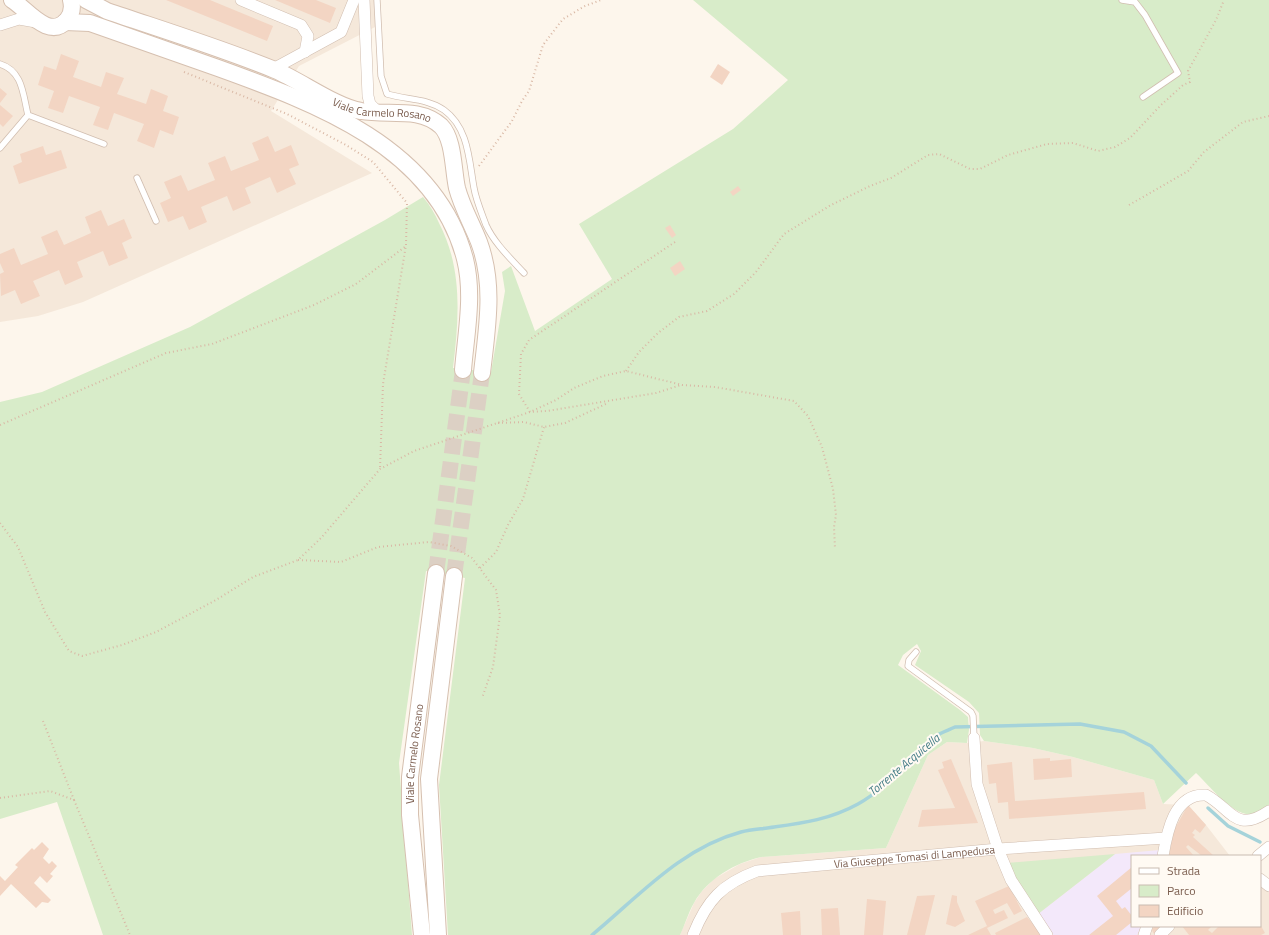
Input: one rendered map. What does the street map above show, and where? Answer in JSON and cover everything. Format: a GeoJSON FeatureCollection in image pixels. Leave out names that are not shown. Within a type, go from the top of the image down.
{"type":"FeatureCollection","features":[{"type":"Feature","properties":{"kind":"main road"},"geometry":{"type":"LineString","coordinates":[[12,0],[43,25]]}},
{"type":"Feature","properties":{"kind":"main road"},"geometry":{"type":"LineString","coordinates":[[65,22],[72,9],[71,0]]}},
{"type":"Feature","properties":{"kind":"main road","name":"Viale Carmelo Rosano"},"geometry":{"type":"LineString","coordinates":[[86,0],[107,10],[273,69],[347,107],[361,111],[379,113],[402,112],[422,116],[440,125],[448,136],[458,192],[479,242],[487,276],[489,308],[482,373]]}},
{"type":"Feature","properties":{"kind":"main road","name":"Viale Carmelo Rosano"},"geometry":{"type":"LineString","coordinates":[[43,25],[54,27],[65,22],[90,22],[290,94],[373,138],[414,170],[435,195],[446,213],[453,226],[465,259],[469,300],[463,370]]}},
{"type":"Feature","properties":{"kind":"main road","name":"Viale Carmelo Rosano"},"geometry":{"type":"LineString","coordinates":[[422,935],[410,815],[410,777],[411,756],[436,573]]}},
{"type":"Feature","properties":{"kind":"main road","name":"Viale Carmelo Rosano"},"geometry":{"type":"LineString","coordinates":[[438,935],[429,779],[454,576]]}},
{"type":"Feature","properties":{"kind":"street"},"geometry":{"type":"LineString","coordinates":[[241,0],[301,25],[308,36],[305,52]]}},
{"type":"Feature","properties":{"kind":"street"},"geometry":{"type":"LineString","coordinates":[[341,32],[354,0]]}},
{"type":"Feature","properties":{"kind":"street"},"geometry":{"type":"LineString","coordinates":[[364,0],[368,96],[370,104],[379,113]]}},
{"type":"Feature","properties":{"kind":"street"},"geometry":{"type":"LineString","coordinates":[[0,25],[18,19],[25,19],[43,25]]}},
{"type":"Feature","properties":{"kind":"street"},"geometry":{"type":"LineString","coordinates":[[273,69],[354,24],[360,24],[364,27]]}},
{"type":"Feature","properties":{"kind":"street"},"geometry":{"type":"LineString","coordinates":[[974,733],[976,784],[998,849],[1011,880],[1047,935]]}},
{"type":"Feature","properties":{"kind":"street"},"geometry":{"type":"LineString","coordinates":[[1164,855],[1166,838],[1181,803],[1194,796],[1206,795],[1238,819],[1251,821],[1256,820],[1269,812]]}},
{"type":"Feature","properties":{"kind":"street","name":"Via Giuseppe Tomasi di Lampedusa"},"geometry":{"type":"LineString","coordinates":[[693,935],[704,910],[713,898],[739,878],[757,871],[998,849],[1166,838]]}},
{"type":"Feature","properties":{"kind":"street"},"geometry":{"type":"LineString","coordinates":[[1259,855],[1269,847]]}},
{"type":"Feature","properties":{"kind":"street"},"geometry":{"type":"LineString","coordinates":[[1261,880],[1269,886]]}},
{"type":"Feature","properties":{"kind":"street"},"geometry":{"type":"LineString","coordinates":[[1160,935],[1168,927]]}},
{"type":"Feature","properties":{"kind":"lane"},"geometry":{"type":"LineString","coordinates":[[377,0],[381,76],[387,94],[422,99],[445,110],[457,124],[466,140],[474,190],[487,226],[509,258],[524,273]]}},
{"type":"Feature","properties":{"kind":"lane"},"geometry":{"type":"LineString","coordinates":[[1122,0],[1135,2],[1145,15],[1178,73],[1143,96]]}},
{"type":"Feature","properties":{"kind":"lane"},"geometry":{"type":"LineString","coordinates":[[0,64],[6,66],[18,78],[28,115]]}},
{"type":"Feature","properties":{"kind":"lane"},"geometry":{"type":"LineString","coordinates":[[28,115],[104,144]]}},
{"type":"Feature","properties":{"kind":"lane"},"geometry":{"type":"LineString","coordinates":[[0,148],[28,115]]}},
{"type":"Feature","properties":{"kind":"lane"},"geometry":{"type":"LineString","coordinates":[[137,178],[156,221]]}},
{"type":"Feature","properties":{"kind":"lane"},"geometry":{"type":"LineString","coordinates":[[916,652],[910,660],[908,666],[964,706],[973,716],[974,733]]}},
{"type":"Feature","properties":{"kind":"path"},"geometry":{"type":"LineString","coordinates":[[479,170],[479,164],[489,154],[512,121],[522,100],[529,91],[543,45],[563,19],[585,6],[601,0]]}},
{"type":"Feature","properties":{"kind":"path"},"geometry":{"type":"LineString","coordinates":[[626,371],[639,352],[658,333],[679,317],[707,311],[734,294],[756,272],[784,234],[831,205],[870,186],[891,178],[928,155],[939,154],[970,170],[980,169],[1008,155],[1047,144],[1073,143],[1098,151],[1115,147],[1130,138],[1178,90],[1190,82],[1188,71],[1216,20],[1224,0]]}},
{"type":"Feature","properties":{"kind":"path"},"geometry":{"type":"LineString","coordinates":[[182,70],[287,114],[373,162],[407,203],[406,245],[383,384],[380,469]]}},
{"type":"Feature","properties":{"kind":"path"},"geometry":{"type":"LineString","coordinates":[[1130,204],[1188,171],[1204,152],[1243,122],[1269,116]]}},
{"type":"Feature","properties":{"kind":"path"},"geometry":{"type":"LineString","coordinates":[[530,412],[519,394],[521,354],[529,340],[675,242]]}},
{"type":"Feature","properties":{"kind":"path"},"geometry":{"type":"LineString","coordinates":[[0,425],[166,353],[212,344],[314,305],[356,284],[406,245]]}},
{"type":"Feature","properties":{"kind":"path"},"geometry":{"type":"LineString","coordinates":[[0,523],[18,547],[45,612],[69,651],[82,656],[122,645],[156,632],[216,600],[253,577],[298,560],[321,538],[380,469],[414,451],[530,412],[556,400],[574,388],[603,376],[626,371],[682,385],[715,387],[794,401],[808,416],[822,447],[826,461],[836,509],[834,527],[836,549]]}},
{"type":"Feature","properties":{"kind":"path"},"geometry":{"type":"LineString","coordinates":[[530,412],[547,411],[612,401],[656,393],[682,385]]}},
{"type":"Feature","properties":{"kind":"path"},"geometry":{"type":"LineString","coordinates":[[495,423],[524,422],[544,427],[565,423],[612,401]]}},
{"type":"Feature","properties":{"kind":"path"},"geometry":{"type":"LineString","coordinates":[[480,568],[496,552],[523,499],[544,427]]}},
{"type":"Feature","properties":{"kind":"path"},"geometry":{"type":"LineString","coordinates":[[43,721],[130,935]]}},
{"type":"Feature","properties":{"kind":"path"},"geometry":{"type":"LineString","coordinates":[[0,798],[50,791],[74,800]]}},
{"type":"Feature","properties":{"kind":"shaded area"},"geometry":{"type":"Polygon","coordinates":[[[0,0],[377,0],[377,26],[299,66],[271,111],[372,173],[83,302],[38,316],[0,322],[0,0]]]}},
{"type":"Feature","properties":{"kind":"shaded area"},"geometry":{"type":"Polygon","coordinates":[[[984,741],[1033,748],[1073,757],[1154,780],[1163,804],[1188,805],[1229,855],[1131,855],[1131,927],[1261,927],[1261,880],[1269,886],[1269,935],[680,935],[694,903],[702,891],[714,879],[740,864],[761,857],[886,848],[928,755],[947,742],[967,743],[984,741]]]}},
{"type":"Feature","properties":{"kind":"shaded area"},"geometry":{"type":"Polygon","coordinates":[[[1160,850],[1159,855],[1131,855],[1131,927],[1141,927],[1137,935],[1053,935],[1038,914],[1115,854],[1160,850]]]}},
{"type":"Feature","properties":{"kind":"green space"},"geometry":{"type":"Polygon","coordinates":[[[693,0],[1269,0],[1269,805],[1253,814],[1246,814],[1238,811],[1222,800],[1196,773],[1163,804],[1154,780],[1073,757],[1033,748],[984,741],[980,735],[979,713],[969,702],[915,665],[921,651],[917,644],[903,655],[898,665],[968,717],[969,730],[967,743],[947,742],[928,755],[886,848],[761,857],[741,863],[714,879],[700,894],[692,907],[680,935],[448,935],[439,785],[465,578],[426,571],[399,763],[412,935],[103,935],[57,802],[0,819],[0,402],[42,392],[190,327],[385,220],[423,197],[434,213],[447,240],[456,276],[458,312],[453,368],[491,372],[505,291],[502,272],[511,266],[535,331],[612,279],[579,224],[733,129],[788,80],[693,0]]]}},
{"type":"Feature","properties":{"kind":"green space"},"geometry":{"type":"Polygon","coordinates":[[[1115,854],[1038,914],[1016,882],[1007,863],[1115,854]]]}},
{"type":"Feature","properties":{"kind":"building"},"geometry":{"type":"Polygon","coordinates":[[[166,0],[210,0],[273,26],[267,41],[166,0]]]}},
{"type":"Feature","properties":{"kind":"building"},"geometry":{"type":"Polygon","coordinates":[[[275,0],[316,0],[336,8],[330,23],[275,0]]]}},
{"type":"Feature","properties":{"kind":"building"},"geometry":{"type":"Polygon","coordinates":[[[61,54],[79,61],[73,77],[101,87],[106,72],[124,78],[117,94],[146,104],[151,89],[168,96],[163,111],[179,117],[173,135],[160,130],[154,148],[137,141],[144,124],[114,113],[108,130],[93,125],[100,107],[69,96],[63,113],[48,108],[54,91],[38,85],[44,66],[56,70],[61,54]]]}},
{"type":"Feature","properties":{"kind":"building"},"geometry":{"type":"Polygon","coordinates":[[[718,64],[730,72],[722,85],[710,77],[718,64]]]}},
{"type":"Feature","properties":{"kind":"building"},"geometry":{"type":"Polygon","coordinates":[[[0,88],[7,94],[0,103],[0,88]]]}},
{"type":"Feature","properties":{"kind":"building"},"geometry":{"type":"Polygon","coordinates":[[[0,105],[13,116],[3,127],[0,124],[0,105]]]}},
{"type":"Feature","properties":{"kind":"building"},"geometry":{"type":"Polygon","coordinates":[[[268,136],[275,152],[291,145],[299,165],[289,169],[296,184],[277,193],[270,177],[245,188],[251,203],[233,211],[227,196],[201,207],[207,222],[189,230],[183,216],[168,222],[160,203],[171,198],[164,182],[181,175],[188,191],[215,180],[208,163],[225,156],[231,171],[259,160],[252,143],[268,136]]]}},
{"type":"Feature","properties":{"kind":"building"},"geometry":{"type":"Polygon","coordinates":[[[43,146],[46,155],[61,150],[67,168],[19,184],[13,166],[22,162],[20,154],[43,146]]]}},
{"type":"Feature","properties":{"kind":"building"},"geometry":{"type":"Polygon","coordinates":[[[738,186],[741,190],[733,196],[730,192],[738,186]]]}},
{"type":"Feature","properties":{"kind":"building"},"geometry":{"type":"Polygon","coordinates":[[[101,210],[108,226],[124,219],[132,238],[122,243],[128,258],[109,266],[103,251],[77,262],[83,277],[65,285],[59,270],[33,281],[40,296],[21,304],[15,290],[1,296],[0,274],[4,272],[0,263],[0,254],[14,248],[21,265],[48,254],[41,237],[57,230],[64,245],[91,233],[85,217],[101,210]]]}},
{"type":"Feature","properties":{"kind":"building"},"geometry":{"type":"Polygon","coordinates":[[[670,225],[676,235],[672,238],[665,228],[670,225]]]}},
{"type":"Feature","properties":{"kind":"building"},"geometry":{"type":"Polygon","coordinates":[[[680,261],[685,269],[675,276],[670,268],[680,261]]]}},
{"type":"Feature","properties":{"kind":"building"},"geometry":{"type":"Polygon","coordinates":[[[1050,758],[1050,761],[1071,759],[1072,777],[1034,780],[1033,759],[1050,758]]]}},
{"type":"Feature","properties":{"kind":"building"},"geometry":{"type":"Polygon","coordinates":[[[951,759],[978,823],[918,827],[922,810],[955,808],[938,770],[944,768],[942,762],[951,759]]]}},
{"type":"Feature","properties":{"kind":"building"},"geometry":{"type":"Polygon","coordinates":[[[1012,762],[1015,801],[1144,792],[1146,809],[1009,819],[1008,802],[998,803],[996,783],[989,784],[987,765],[1012,762]]]}},
{"type":"Feature","properties":{"kind":"building"},"geometry":{"type":"Polygon","coordinates":[[[1188,805],[1206,825],[1200,833],[1195,829],[1192,833],[1195,835],[1193,837],[1213,855],[1201,855],[1188,845],[1186,847],[1193,855],[1169,855],[1173,832],[1188,805]]]}},
{"type":"Feature","properties":{"kind":"building"},"geometry":{"type":"Polygon","coordinates":[[[42,842],[49,849],[43,858],[49,864],[52,861],[57,866],[50,874],[53,876],[47,883],[40,876],[34,883],[51,900],[48,903],[42,902],[36,908],[11,884],[0,896],[0,876],[5,881],[18,867],[15,865],[32,848],[34,850],[42,842]]]}},
{"type":"Feature","properties":{"kind":"building"},"geometry":{"type":"Polygon","coordinates":[[[1131,868],[1131,889],[1116,901],[1122,909],[1125,907],[1131,915],[1131,923],[1116,935],[1089,935],[1113,916],[1097,896],[1131,868]]]}},
{"type":"Feature","properties":{"kind":"building"},"geometry":{"type":"Polygon","coordinates":[[[1009,886],[1022,911],[1014,915],[1007,903],[993,910],[995,914],[1004,910],[1008,918],[987,928],[991,935],[968,935],[987,926],[975,901],[1009,886]]]}},
{"type":"Feature","properties":{"kind":"building"},"geometry":{"type":"Polygon","coordinates":[[[935,895],[925,935],[907,935],[917,896],[935,895]]]}},
{"type":"Feature","properties":{"kind":"building"},"geometry":{"type":"Polygon","coordinates":[[[952,895],[957,896],[957,902],[965,921],[955,927],[946,924],[952,895]]]}},
{"type":"Feature","properties":{"kind":"building"},"geometry":{"type":"Polygon","coordinates":[[[867,899],[886,901],[883,935],[864,935],[867,899]]]}},
{"type":"Feature","properties":{"kind":"building"},"geometry":{"type":"Polygon","coordinates":[[[838,908],[840,935],[822,935],[821,909],[838,908]]]}},
{"type":"Feature","properties":{"kind":"building"},"geometry":{"type":"Polygon","coordinates":[[[800,911],[801,935],[783,935],[781,913],[800,911]]]}},
{"type":"Feature","properties":{"kind":"building"},"geometry":{"type":"Polygon","coordinates":[[[1027,917],[1043,935],[996,935],[995,933],[1027,917]]]}},
{"type":"Feature","properties":{"kind":"building"},"geometry":{"type":"Polygon","coordinates":[[[1261,926],[1265,933],[1261,935],[1189,935],[1183,927],[1211,927],[1208,930],[1212,933],[1218,927],[1261,926]]]}},
{"type":"Feature","properties":{"kind":"building"},"geometry":{"type":"Polygon","coordinates":[[[1154,927],[1160,927],[1154,934],[1152,930],[1154,927]]]}},
{"type":"Feature","properties":{"kind":"waterway","name":"Torrente Acquicella"},"geometry":{"type":"LineString","coordinates":[[592,935],[661,875],[699,850],[719,839],[741,832],[807,822],[827,817],[848,809],[869,797],[889,781],[936,736],[955,727],[1080,724],[1124,732],[1151,746],[1186,783]]}},
{"type":"Feature","properties":{"kind":"waterway","name":"Torrente Acquicella"},"geometry":{"type":"LineString","coordinates":[[1208,808],[1228,826],[1260,842]]}},
{"type":"Feature","properties":{"kind":"tunnel"},"geometry":{"type":"LineString","coordinates":[[436,573],[463,370]]}},
{"type":"Feature","properties":{"kind":"tunnel"},"geometry":{"type":"LineString","coordinates":[[454,576],[482,373]]}}]}
